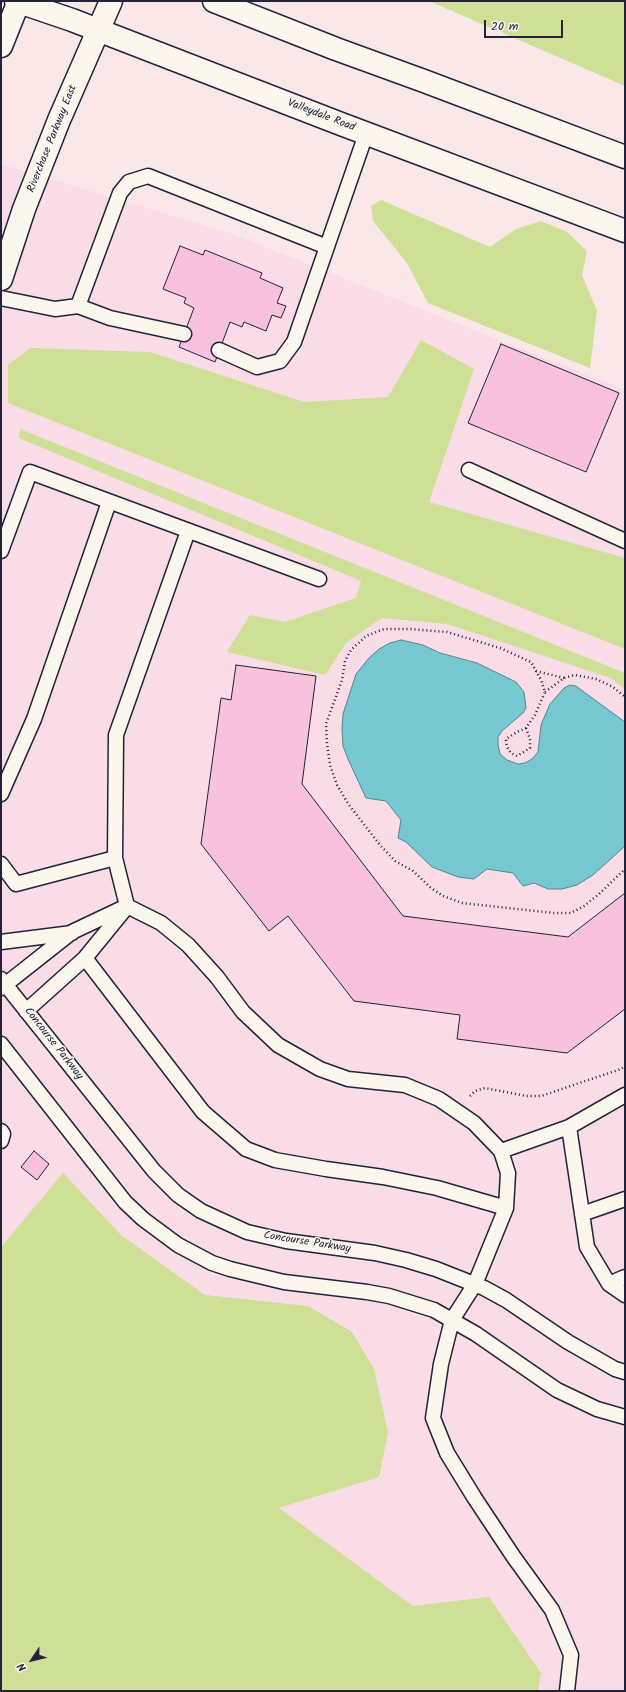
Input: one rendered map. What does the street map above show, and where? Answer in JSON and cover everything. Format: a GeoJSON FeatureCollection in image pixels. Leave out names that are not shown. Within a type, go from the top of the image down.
{"type":"FeatureCollection","features":[{"type":"Feature","properties":{"kind":"main road","name":"Valleydale Road"},"geometry":{"type":"LineString","coordinates":[[18,1],[625,231]]}},
{"type":"Feature","properties":{"kind":"main road"},"geometry":{"type":"LineString","coordinates":[[1,46],[18,1]]}},
{"type":"Feature","properties":{"kind":"main road","name":"Riverchase Parkway East"},"geometry":{"type":"LineString","coordinates":[[1,279],[24,209],[59,120],[112,1]]}},
{"type":"Feature","properties":{"kind":"main road"},"geometry":{"type":"LineString","coordinates":[[214,1],[336,49],[424,80],[625,157]]}},
{"type":"Feature","properties":{"kind":"lane"},"geometry":{"type":"LineString","coordinates":[[219,350],[257,367],[280,361],[294,342],[366,134]]}},
{"type":"Feature","properties":{"kind":"lane"},"geometry":{"type":"LineString","coordinates":[[78,306],[120,192],[129,182],[148,176],[327,247]]}},
{"type":"Feature","properties":{"kind":"lane"},"geometry":{"type":"LineString","coordinates":[[1,298],[55,309],[78,306],[110,318],[184,334]]}},
{"type":"Feature","properties":{"kind":"lane"},"geometry":{"type":"LineString","coordinates":[[469,470],[625,541]]}},
{"type":"Feature","properties":{"kind":"lane"},"geometry":{"type":"LineString","coordinates":[[1,551],[30,472],[319,579]]}},
{"type":"Feature","properties":{"kind":"lane"},"geometry":{"type":"LineString","coordinates":[[1,794],[34,719],[109,502]]}},
{"type":"Feature","properties":{"kind":"lane"},"geometry":{"type":"LineString","coordinates":[[127,906],[115,858],[116,735],[188,531]]}},
{"type":"Feature","properties":{"kind":"lane"},"geometry":{"type":"LineString","coordinates":[[1,864],[16,884],[115,858]]}},
{"type":"Feature","properties":{"kind":"lane"},"geometry":{"type":"LineString","coordinates":[[2,983],[72,932],[127,906]]}},
{"type":"Feature","properties":{"kind":"lane"},"geometry":{"type":"LineString","coordinates":[[26,1011],[85,958],[127,906]]}},
{"type":"Feature","properties":{"kind":"lane"},"geometry":{"type":"LineString","coordinates":[[127,906],[162,923],[188,945],[217,977],[243,1012],[278,1045],[320,1069],[348,1079],[406,1085],[439,1099],[474,1123],[501,1151],[508,1173],[506,1208],[475,1284],[452,1320],[441,1364],[433,1418],[447,1453],[474,1497],[513,1556],[552,1610],[571,1655],[567,1691]]}},
{"type":"Feature","properties":{"kind":"lane"},"geometry":{"type":"LineString","coordinates":[[1,942],[72,932]]}},
{"type":"Feature","properties":{"kind":"lane"},"geometry":{"type":"LineString","coordinates":[[85,958],[203,1112],[246,1149],[276,1160],[383,1177],[436,1188],[506,1208]]}},
{"type":"Feature","properties":{"kind":"lane","name":"Concourse Parkway"},"geometry":{"type":"LineString","coordinates":[[2,983],[154,1171],[178,1195],[201,1211],[247,1232],[286,1241],[375,1253],[436,1269],[475,1284],[506,1300],[568,1342],[615,1369],[625,1372]]}},
{"type":"Feature","properties":{"kind":"lane"},"geometry":{"type":"LineString","coordinates":[[1,1044],[126,1202],[144,1219],[178,1245],[212,1263],[230,1269],[284,1282],[389,1296],[434,1310],[476,1334],[557,1390],[597,1409],[625,1417]]}},
{"type":"Feature","properties":{"kind":"lane"},"geometry":{"type":"LineString","coordinates":[[501,1151],[569,1127],[625,1095]]}},
{"type":"Feature","properties":{"kind":"lane"},"geometry":{"type":"LineString","coordinates":[[569,1127],[587,1247],[608,1284],[625,1295]]}},
{"type":"Feature","properties":{"kind":"lane"},"geometry":{"type":"LineString","coordinates":[[1,1131],[3,1134],[1,1141]]}},
{"type":"Feature","properties":{"kind":"lane"},"geometry":{"type":"LineString","coordinates":[[582,1214],[625,1199]]}},
{"type":"Feature","properties":{"kind":"lane"},"geometry":{"type":"LineString","coordinates":[[608,1284],[625,1278]]}},
{"type":"Feature","properties":{"kind":"path"},"geometry":{"type":"LineString","coordinates":[[545,692],[542,680],[531,662],[500,648],[447,632],[410,629],[384,629],[366,636],[351,650],[345,661],[342,680],[326,724],[330,765],[337,785],[380,845],[395,861],[413,871],[431,888],[444,896],[462,903],[554,913],[571,913],[584,906],[599,894],[625,868]]}},
{"type":"Feature","properties":{"kind":"path"},"geometry":{"type":"LineString","coordinates":[[536,671],[564,678]]}},
{"type":"Feature","properties":{"kind":"path"},"geometry":{"type":"LineString","coordinates":[[526,728],[530,739],[530,748],[517,756],[511,753],[507,746],[506,739],[526,728],[535,715],[545,692],[564,678],[575,675],[596,680],[613,687],[625,697]]}},
{"type":"Feature","properties":{"kind":"path"},"geometry":{"type":"LineString","coordinates":[[457,1112],[475,1091],[485,1088],[526,1096],[541,1096],[621,1069],[625,1066]]}},
{"type":"Feature","properties":{"kind":"shaded area"},"geometry":{"type":"Polygon","coordinates":[[[1,164],[230,233],[625,390],[625,1691],[1,1691],[1,164]]]}},
{"type":"Feature","properties":{"kind":"green space"},"geometry":{"type":"Polygon","coordinates":[[[429,1],[625,1],[625,86],[429,1]]]}},
{"type":"Feature","properties":{"kind":"green space"},"geometry":{"type":"Polygon","coordinates":[[[381,200],[490,247],[516,229],[541,221],[567,232],[587,251],[582,275],[597,311],[590,368],[428,303],[407,263],[373,221],[371,206],[381,200]]]}},
{"type":"Feature","properties":{"kind":"green space"},"geometry":{"type":"Polygon","coordinates":[[[421,340],[474,369],[429,502],[625,558],[625,649],[8,403],[8,365],[30,348],[150,352],[304,402],[388,397],[421,340]]]}},
{"type":"Feature","properties":{"kind":"green space"},"geometry":{"type":"Polygon","coordinates":[[[20,429],[625,673],[625,689],[611,678],[447,624],[382,618],[347,642],[325,675],[227,652],[250,615],[285,622],[356,598],[361,581],[19,438],[20,429]]]}},
{"type":"Feature","properties":{"kind":"green space"},"geometry":{"type":"Polygon","coordinates":[[[63,1173],[121,1235],[205,1295],[308,1306],[352,1332],[374,1369],[388,1433],[379,1477],[279,1508],[413,1606],[489,1597],[541,1673],[538,1691],[1,1691],[1,1247],[63,1173]]]}},
{"type":"Feature","properties":{"kind":"water"},"geometry":{"type":"Polygon","coordinates":[[[401,640],[423,645],[440,653],[477,663],[516,682],[524,692],[526,708],[523,713],[502,731],[498,737],[500,754],[507,760],[518,764],[525,763],[532,759],[538,752],[541,725],[550,704],[564,688],[570,685],[576,686],[625,722],[625,846],[593,875],[577,885],[562,889],[548,889],[534,883],[523,886],[513,873],[487,869],[474,879],[458,877],[432,867],[406,842],[398,838],[401,820],[386,801],[366,798],[343,746],[342,729],[343,714],[356,674],[369,658],[379,649],[390,643],[401,640]]]}},
{"type":"Feature","properties":{"kind":"building"},"geometry":{"type":"Polygon","coordinates":[[[180,246],[203,255],[205,250],[262,273],[260,278],[283,288],[277,303],[286,306],[281,318],[272,315],[266,331],[244,322],[242,327],[230,322],[215,362],[179,347],[194,308],[184,303],[186,298],[163,289],[180,246]]]}},
{"type":"Feature","properties":{"kind":"building"},"geometry":{"type":"Polygon","coordinates":[[[501,344],[619,393],[586,472],[468,423],[501,344]]]}},
{"type":"Feature","properties":{"kind":"building"},"geometry":{"type":"Polygon","coordinates":[[[236,665],[316,676],[302,784],[403,916],[568,937],[625,893],[625,1009],[567,1053],[457,1039],[460,1015],[354,1001],[288,916],[269,931],[201,844],[221,698],[231,700],[236,665]]]}},
{"type":"Feature","properties":{"kind":"building"},"geometry":{"type":"Polygon","coordinates":[[[34,1151],[49,1164],[37,1180],[21,1167],[34,1151]]]}}]}
